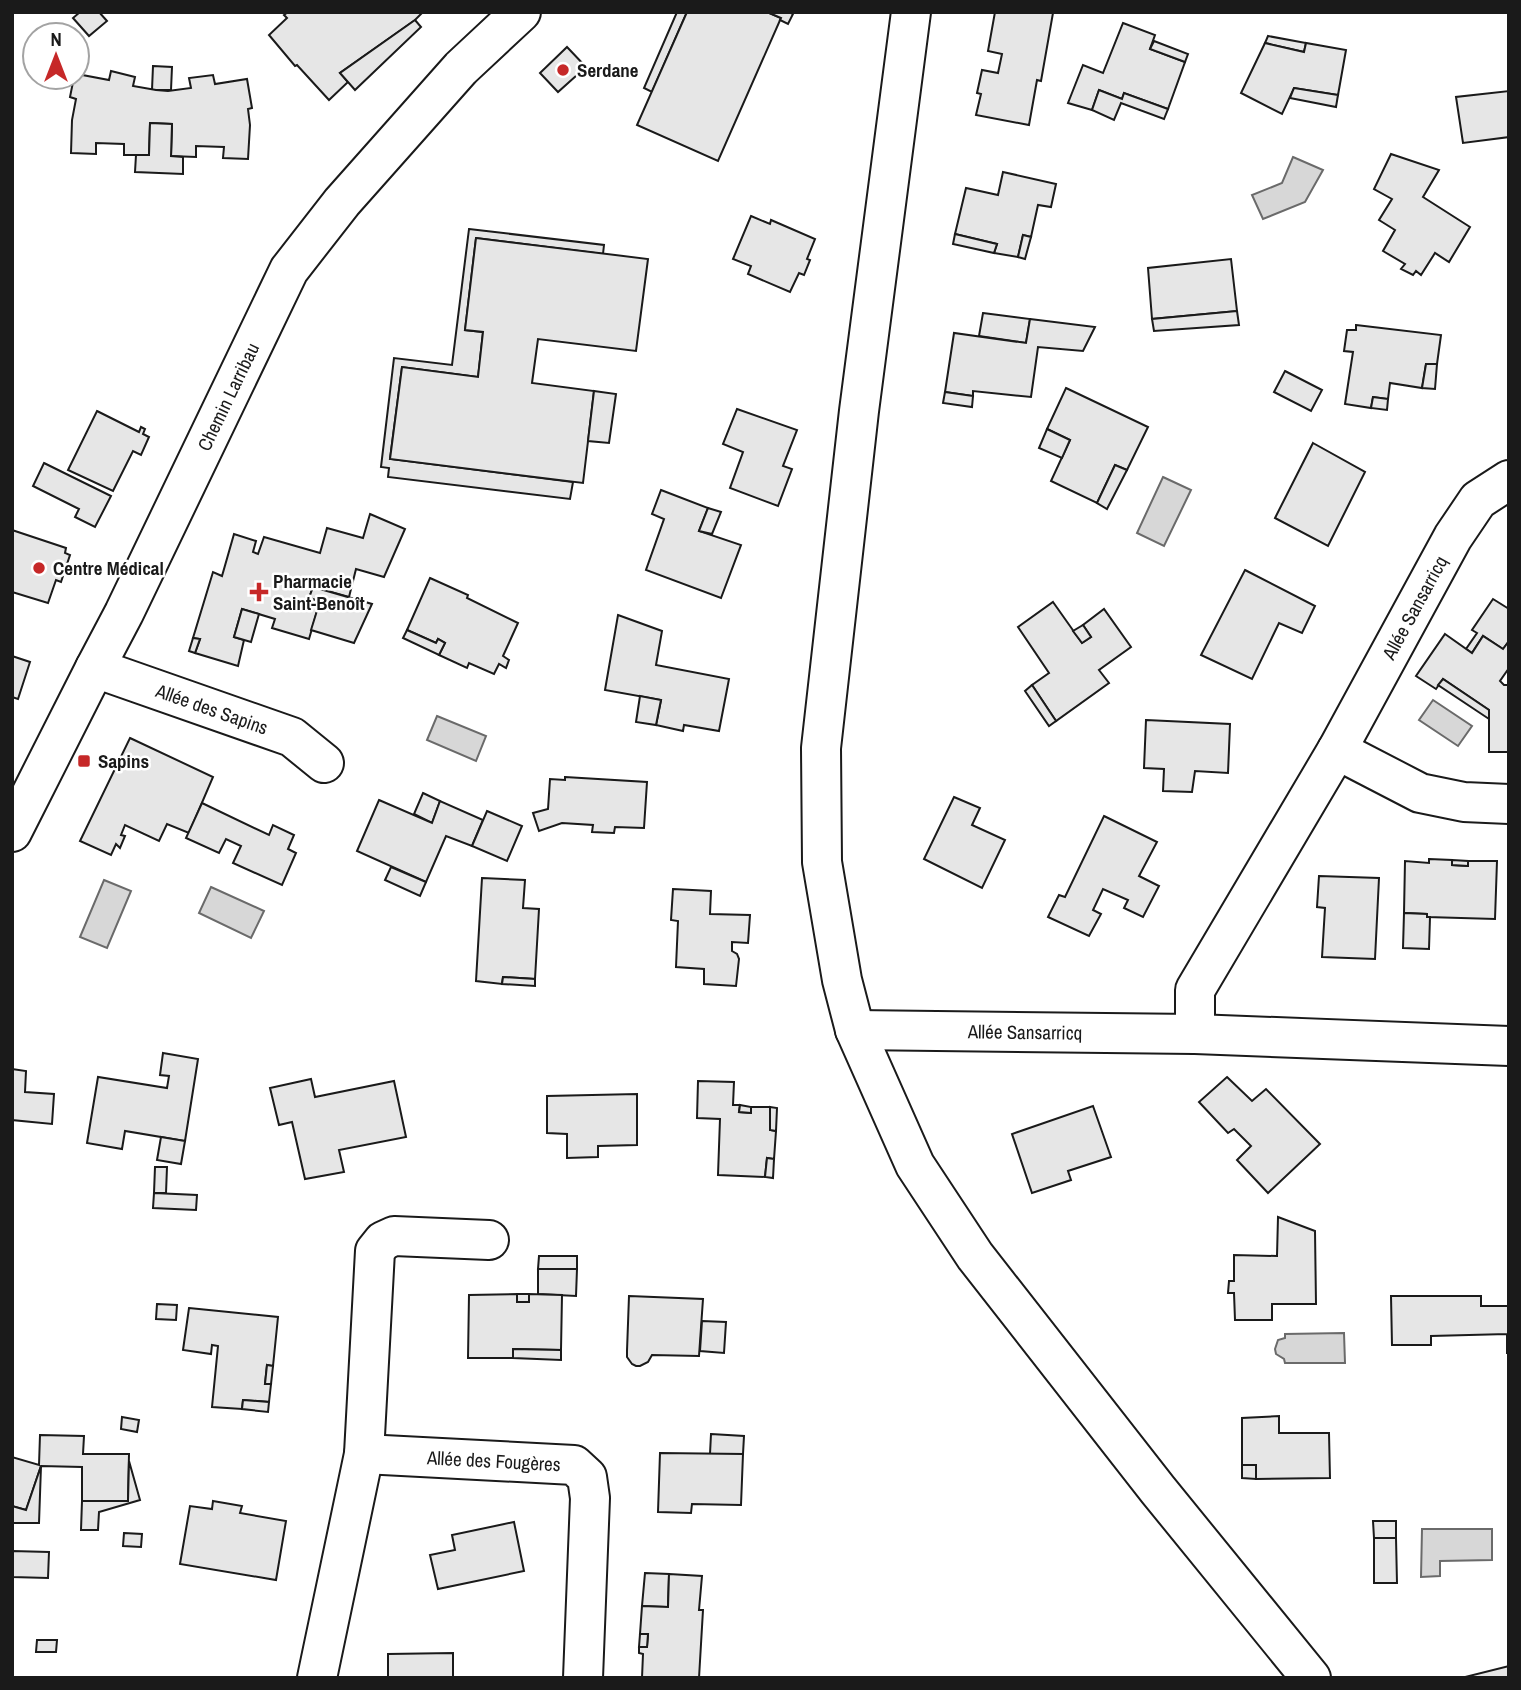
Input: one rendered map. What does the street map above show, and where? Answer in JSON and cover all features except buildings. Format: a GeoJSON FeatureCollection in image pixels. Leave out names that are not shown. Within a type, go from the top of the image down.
{"type":"FeatureCollection","features":[{"type":"Feature","properties":{"kind":"street","name":"Chemin Larribau"},"geometry":{"type":"LineString","coordinates":[[12,832],[124,613],[289,270],[342,202],[461,68],[521,12]]}},
{"type":"Feature","properties":{"kind":"street"},"geometry":{"type":"LineString","coordinates":[[911,12],[859,411],[821,748],[822,862],[842,980],[855,1030],[915,1165],[975,1256],[1158,1490],[1311,1678]]}},
{"type":"Feature","properties":{"kind":"street","name":"Allée Sansarricq"},"geometry":{"type":"LineString","coordinates":[[1195,1034],[1195,990],[1337,750],[1453,537],[1478,500],[1509,480]]}},
{"type":"Feature","properties":{"kind":"street","name":"Allée des Sapins"},"geometry":{"type":"LineString","coordinates":[[95,668],[292,737],[324,763]]}},
{"type":"Feature","properties":{"kind":"street"},"geometry":{"type":"LineString","coordinates":[[1337,750],[1420,793],[1464,802],[1509,804]]}},
{"type":"Feature","properties":{"kind":"street","name":"Allée Sansarricq"},"geometry":{"type":"LineString","coordinates":[[855,1030],[1195,1034],[1509,1046]]}},
{"type":"Feature","properties":{"kind":"street"},"geometry":{"type":"LineString","coordinates":[[317,1678],[364,1454],[375,1251],[383,1241],[394,1236],[489,1240]]}},
{"type":"Feature","properties":{"kind":"street","name":"Allée des Fougères"},"geometry":{"type":"LineString","coordinates":[[364,1454],[574,1465],[587,1477],[590,1498],[583,1678]]}},
{"type":"Feature","properties":{"kind":"shaded area"},"geometry":{"type":"Polygon","coordinates":[[[1293,157],[1323,170],[1305,202],[1263,219],[1252,195],[1282,183],[1293,157]]]}},
{"type":"Feature","properties":{"kind":"shaded area"},"geometry":{"type":"Polygon","coordinates":[[[1163,477],[1191,490],[1164,546],[1137,533],[1163,477]]]}},
{"type":"Feature","properties":{"kind":"shaded area"},"geometry":{"type":"Polygon","coordinates":[[[1433,700],[1472,726],[1458,746],[1419,720],[1433,700]]]}},
{"type":"Feature","properties":{"kind":"shaded area"},"geometry":{"type":"Polygon","coordinates":[[[437,716],[486,736],[476,761],[427,740],[437,716]]]}},
{"type":"Feature","properties":{"kind":"shaded area"},"geometry":{"type":"Polygon","coordinates":[[[104,880],[131,891],[107,948],[80,937],[104,880]]]}},
{"type":"Feature","properties":{"kind":"shaded area"},"geometry":{"type":"Polygon","coordinates":[[[211,887],[264,911],[251,938],[199,913],[211,887]]]}},
{"type":"Feature","properties":{"kind":"shaded area"},"geometry":{"type":"Polygon","coordinates":[[[1344,1333],[1345,1363],[1285,1363],[1284,1359],[1276,1354],[1278,1340],[1285,1338],[1285,1334],[1344,1333]]]}},
{"type":"Feature","properties":{"kind":"shaded area"},"geometry":{"type":"Polygon","coordinates":[[[1422,1529],[1492,1529],[1492,1560],[1440,1561],[1440,1576],[1421,1577],[1422,1529]]]}},
{"type":"Feature","properties":{"kind":"place","name":"Serdane"},"geometry":{"type":"Point","coordinates":[563,70]}},
{"type":"Feature","properties":{"kind":"place","name":"Centre Médical"},"geometry":{"type":"Point","coordinates":[39,568]}},
{"type":"Feature","properties":{"kind":"place","name":"Pharmacie Saint-Benoît"},"geometry":{"type":"Point","coordinates":[259,592]}},
{"type":"Feature","properties":{"kind":"place","name":"Sapins"},"geometry":{"type":"Point","coordinates":[84,761]}}]}
